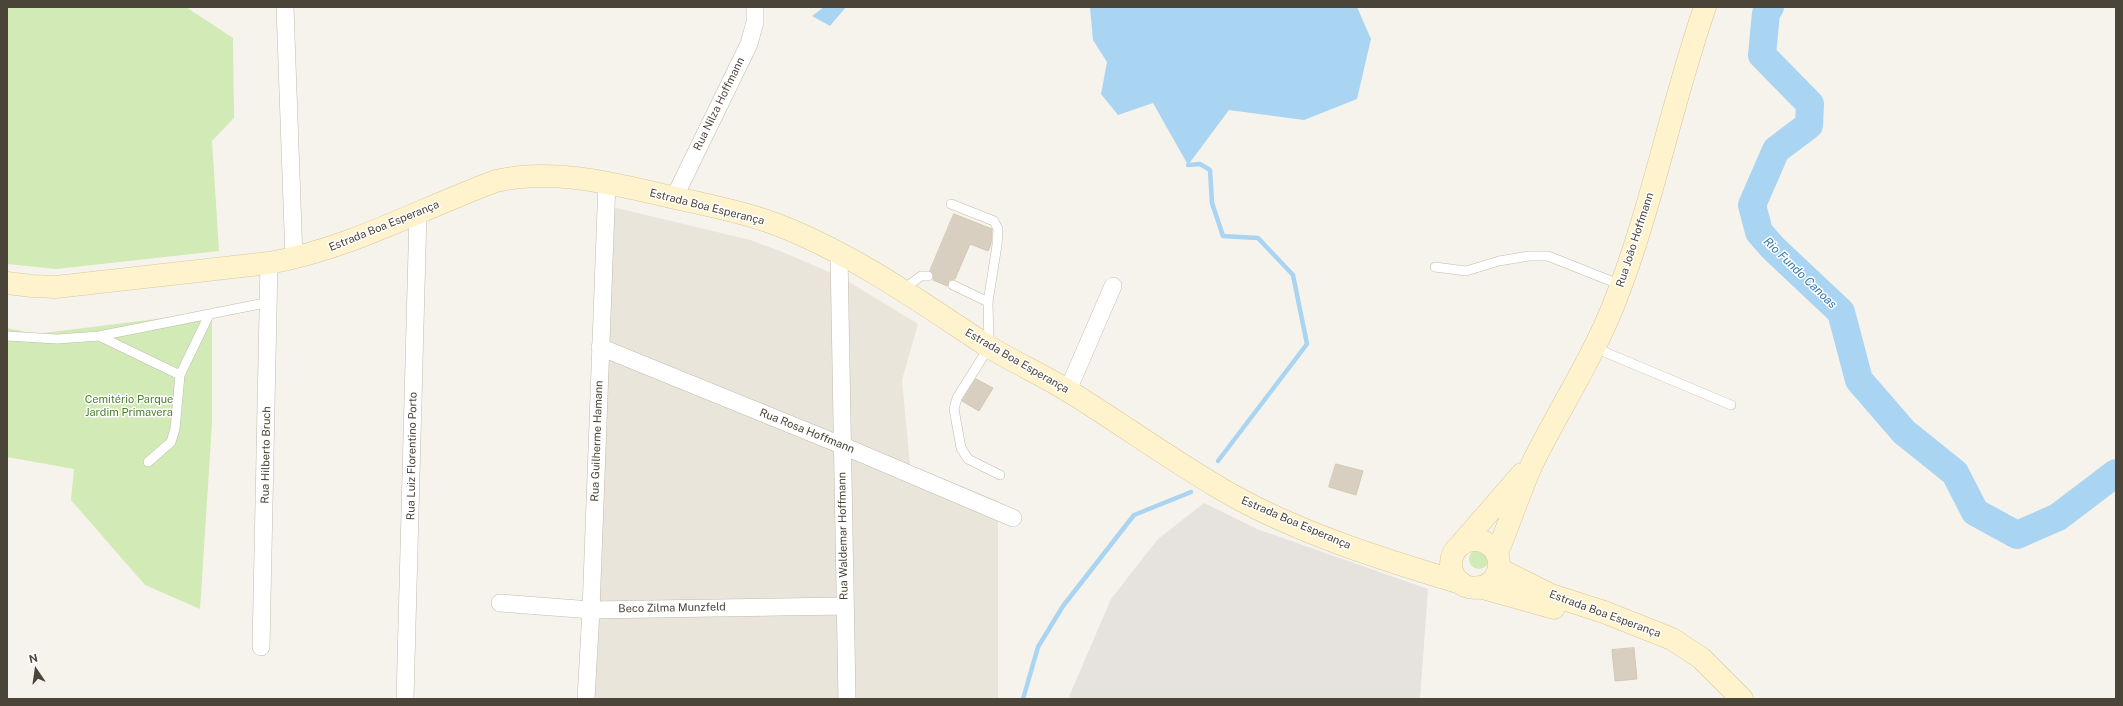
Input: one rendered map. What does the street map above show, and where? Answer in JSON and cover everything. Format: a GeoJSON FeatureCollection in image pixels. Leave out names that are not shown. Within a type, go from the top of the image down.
{"type":"FeatureCollection","features":[{"type":"Feature","properties":{"kind":"street"},"geometry":{"type":"LineString","coordinates":[[285,7],[294,259]]}},
{"type":"Feature","properties":{"kind":"street","name":"Rua Nilza Hoffmann"},"geometry":{"type":"LineString","coordinates":[[674,198],[749,44],[754,22],[755,7]]}},
{"type":"Feature","properties":{"kind":"street","name":"Rua João Hoffmann"},"geometry":{"type":"LineString","coordinates":[[1498,561],[1534,461],[1587,366],[1621,285],[1634,250],[1693,42],[1705,7]]}},
{"type":"Feature","properties":{"kind":"street","name":"Estrada Boa Esperança"},"geometry":{"type":"LineString","coordinates":[[7,283],[56,287],[294,259],[339,245],[473,190],[515,177],[540,175],[572,177],[607,182],[748,215],[777,225],[839,254],[904,289],[989,347],[1068,390],[1218,487],[1248,504],[1343,544],[1408,568],[1627,632],[1672,653],[1693,665],[1728,699]]}},
{"type":"Feature","properties":{"kind":"street","name":"Rua Guilherme Hamann"},"geometry":{"type":"LineString","coordinates":[[586,699],[591,610],[607,182]]}},
{"type":"Feature","properties":{"kind":"street","name":"Rua Luiz Florentino Porto"},"geometry":{"type":"LineString","coordinates":[[406,699],[418,212]]}},
{"type":"Feature","properties":{"kind":"street","name":"Rua Waldemar Hoffmann"},"geometry":{"type":"LineString","coordinates":[[839,254],[846,699]]}},
{"type":"Feature","properties":{"kind":"street","name":"Rua Hilberto Bruch"},"geometry":{"type":"LineString","coordinates":[[261,647],[270,302],[269,263]]}},
{"type":"Feature","properties":{"kind":"street"},"geometry":{"type":"LineString","coordinates":[[1068,390],[1113,286]]}},
{"type":"Feature","properties":{"kind":"street","name":"Rua Rosa Hoffmann"},"geometry":{"type":"LineString","coordinates":[[600,347],[841,445],[1013,518]]}},
{"type":"Feature","properties":{"kind":"street","name":"Rua João Hoffmann"},"geometry":{"type":"LineString","coordinates":[[1457,551],[1534,461]]}},
{"type":"Feature","properties":{"kind":"street"},"geometry":{"type":"LineString","coordinates":[[1408,568],[1457,551],[1470,540],[1486,542],[1498,561],[1492,581],[1470,585],[1453,572],[1457,551]]}},
{"type":"Feature","properties":{"kind":"street","name":"Estrada Boa Esperança"},"geometry":{"type":"LineString","coordinates":[[1498,561],[1551,594],[1604,612],[1672,639],[1701,658],[1742,699]]}},
{"type":"Feature","properties":{"kind":"street","name":"Beco Zilma Munzfeld"},"geometry":{"type":"LineString","coordinates":[[500,603],[591,610],[844,606]]}},
{"type":"Feature","properties":{"kind":"lane"},"geometry":{"type":"LineString","coordinates":[[951,204],[994,221],[996,224],[998,245],[988,302],[989,347],[957,398],[954,409],[961,448],[968,459],[1000,475]]}},
{"type":"Feature","properties":{"kind":"lane"},"geometry":{"type":"LineString","coordinates":[[1435,267],[1466,271],[1499,261],[1529,256],[1548,256],[1621,285]]}},
{"type":"Feature","properties":{"kind":"lane"},"geometry":{"type":"LineString","coordinates":[[904,289],[921,276],[928,276]]}},
{"type":"Feature","properties":{"kind":"lane"},"geometry":{"type":"LineString","coordinates":[[953,284],[988,302]]}},
{"type":"Feature","properties":{"kind":"lane"},"geometry":{"type":"LineString","coordinates":[[7,336],[57,339],[99,336],[209,316],[270,302]]}},
{"type":"Feature","properties":{"kind":"lane"},"geometry":{"type":"LineString","coordinates":[[148,462],[171,442],[175,429],[180,375],[209,316]]}},
{"type":"Feature","properties":{"kind":"lane"},"geometry":{"type":"LineString","coordinates":[[99,336],[180,375]]}},
{"type":"Feature","properties":{"kind":"lane"},"geometry":{"type":"LineString","coordinates":[[1595,348],[1731,405]]}},
{"type":"Feature","properties":{"kind":"shaded area"},"geometry":{"type":"Polygon","coordinates":[[[613,207],[750,240],[780,251],[841,277],[918,324],[902,380],[910,465],[998,501],[998,699],[593,699],[613,207]]]}},
{"type":"Feature","properties":{"kind":"shaded area"},"geometry":{"type":"Polygon","coordinates":[[[1204,503],[1257,529],[1428,589],[1420,699],[1068,699],[1111,599],[1158,539],[1204,503]]]}},
{"type":"Feature","properties":{"kind":"green space"},"geometry":{"type":"Polygon","coordinates":[[[7,7],[186,7],[233,38],[234,118],[212,141],[219,251],[56,269],[7,264],[7,7]]]}},
{"type":"Feature","properties":{"kind":"green space","name":"Cemitério Parque Jardim Primavera"},"geometry":{"type":"Polygon","coordinates":[[[212,312],[212,424],[200,609],[145,585],[71,500],[74,469],[7,457],[7,328],[36,334],[212,312]]]}},
{"type":"Feature","properties":{"kind":"green space"},"geometry":{"type":"Polygon","coordinates":[[[1479,549],[1486,552],[1489,559],[1486,566],[1479,569],[1472,566],[1469,559],[1472,552],[1479,549]]]}},
{"type":"Feature","properties":{"kind":"water"},"geometry":{"type":"Polygon","coordinates":[[[824,7],[846,7],[830,26],[812,16],[824,7]]]}},
{"type":"Feature","properties":{"kind":"water"},"geometry":{"type":"Polygon","coordinates":[[[1090,7],[1357,7],[1371,39],[1357,99],[1304,120],[1229,110],[1188,165],[1153,103],[1118,115],[1101,94],[1107,62],[1093,40],[1090,7]]]}},
{"type":"Feature","properties":{"kind":"building"},"geometry":{"type":"Polygon","coordinates":[[[954,214],[992,229],[991,244],[988,251],[970,244],[955,279],[949,280],[947,286],[933,280],[934,276],[930,271],[954,214]]]}},
{"type":"Feature","properties":{"kind":"building"},"geometry":{"type":"Polygon","coordinates":[[[976,379],[993,388],[979,411],[962,401],[976,379]]]}},
{"type":"Feature","properties":{"kind":"building"},"geometry":{"type":"Polygon","coordinates":[[[1336,464],[1363,471],[1356,495],[1329,487],[1336,464]]]}},
{"type":"Feature","properties":{"kind":"building"},"geometry":{"type":"Polygon","coordinates":[[[1634,648],[1637,679],[1615,681],[1612,650],[1634,648]]]}},
{"type":"Feature","properties":{"kind":"waterway","name":"Rio Fundo Canoas"},"geometry":{"type":"LineString","coordinates":[[1770,7],[1766,13],[1762,55],[1810,104],[1809,125],[1776,150],[1752,205],[1759,232],[1773,248],[1841,312],[1859,380],[1904,432],[1955,473],[1975,512],[2017,535],[2058,517],[2116,473]]}},
{"type":"Feature","properties":{"kind":"waterway"},"geometry":{"type":"LineString","coordinates":[[1188,165],[1200,164],[1210,170],[1212,203],[1223,236],[1258,238],[1293,275],[1307,344],[1218,461]]}},
{"type":"Feature","properties":{"kind":"waterway"},"geometry":{"type":"LineString","coordinates":[[1023,699],[1038,647],[1063,606],[1134,515],[1191,492]]}}]}
